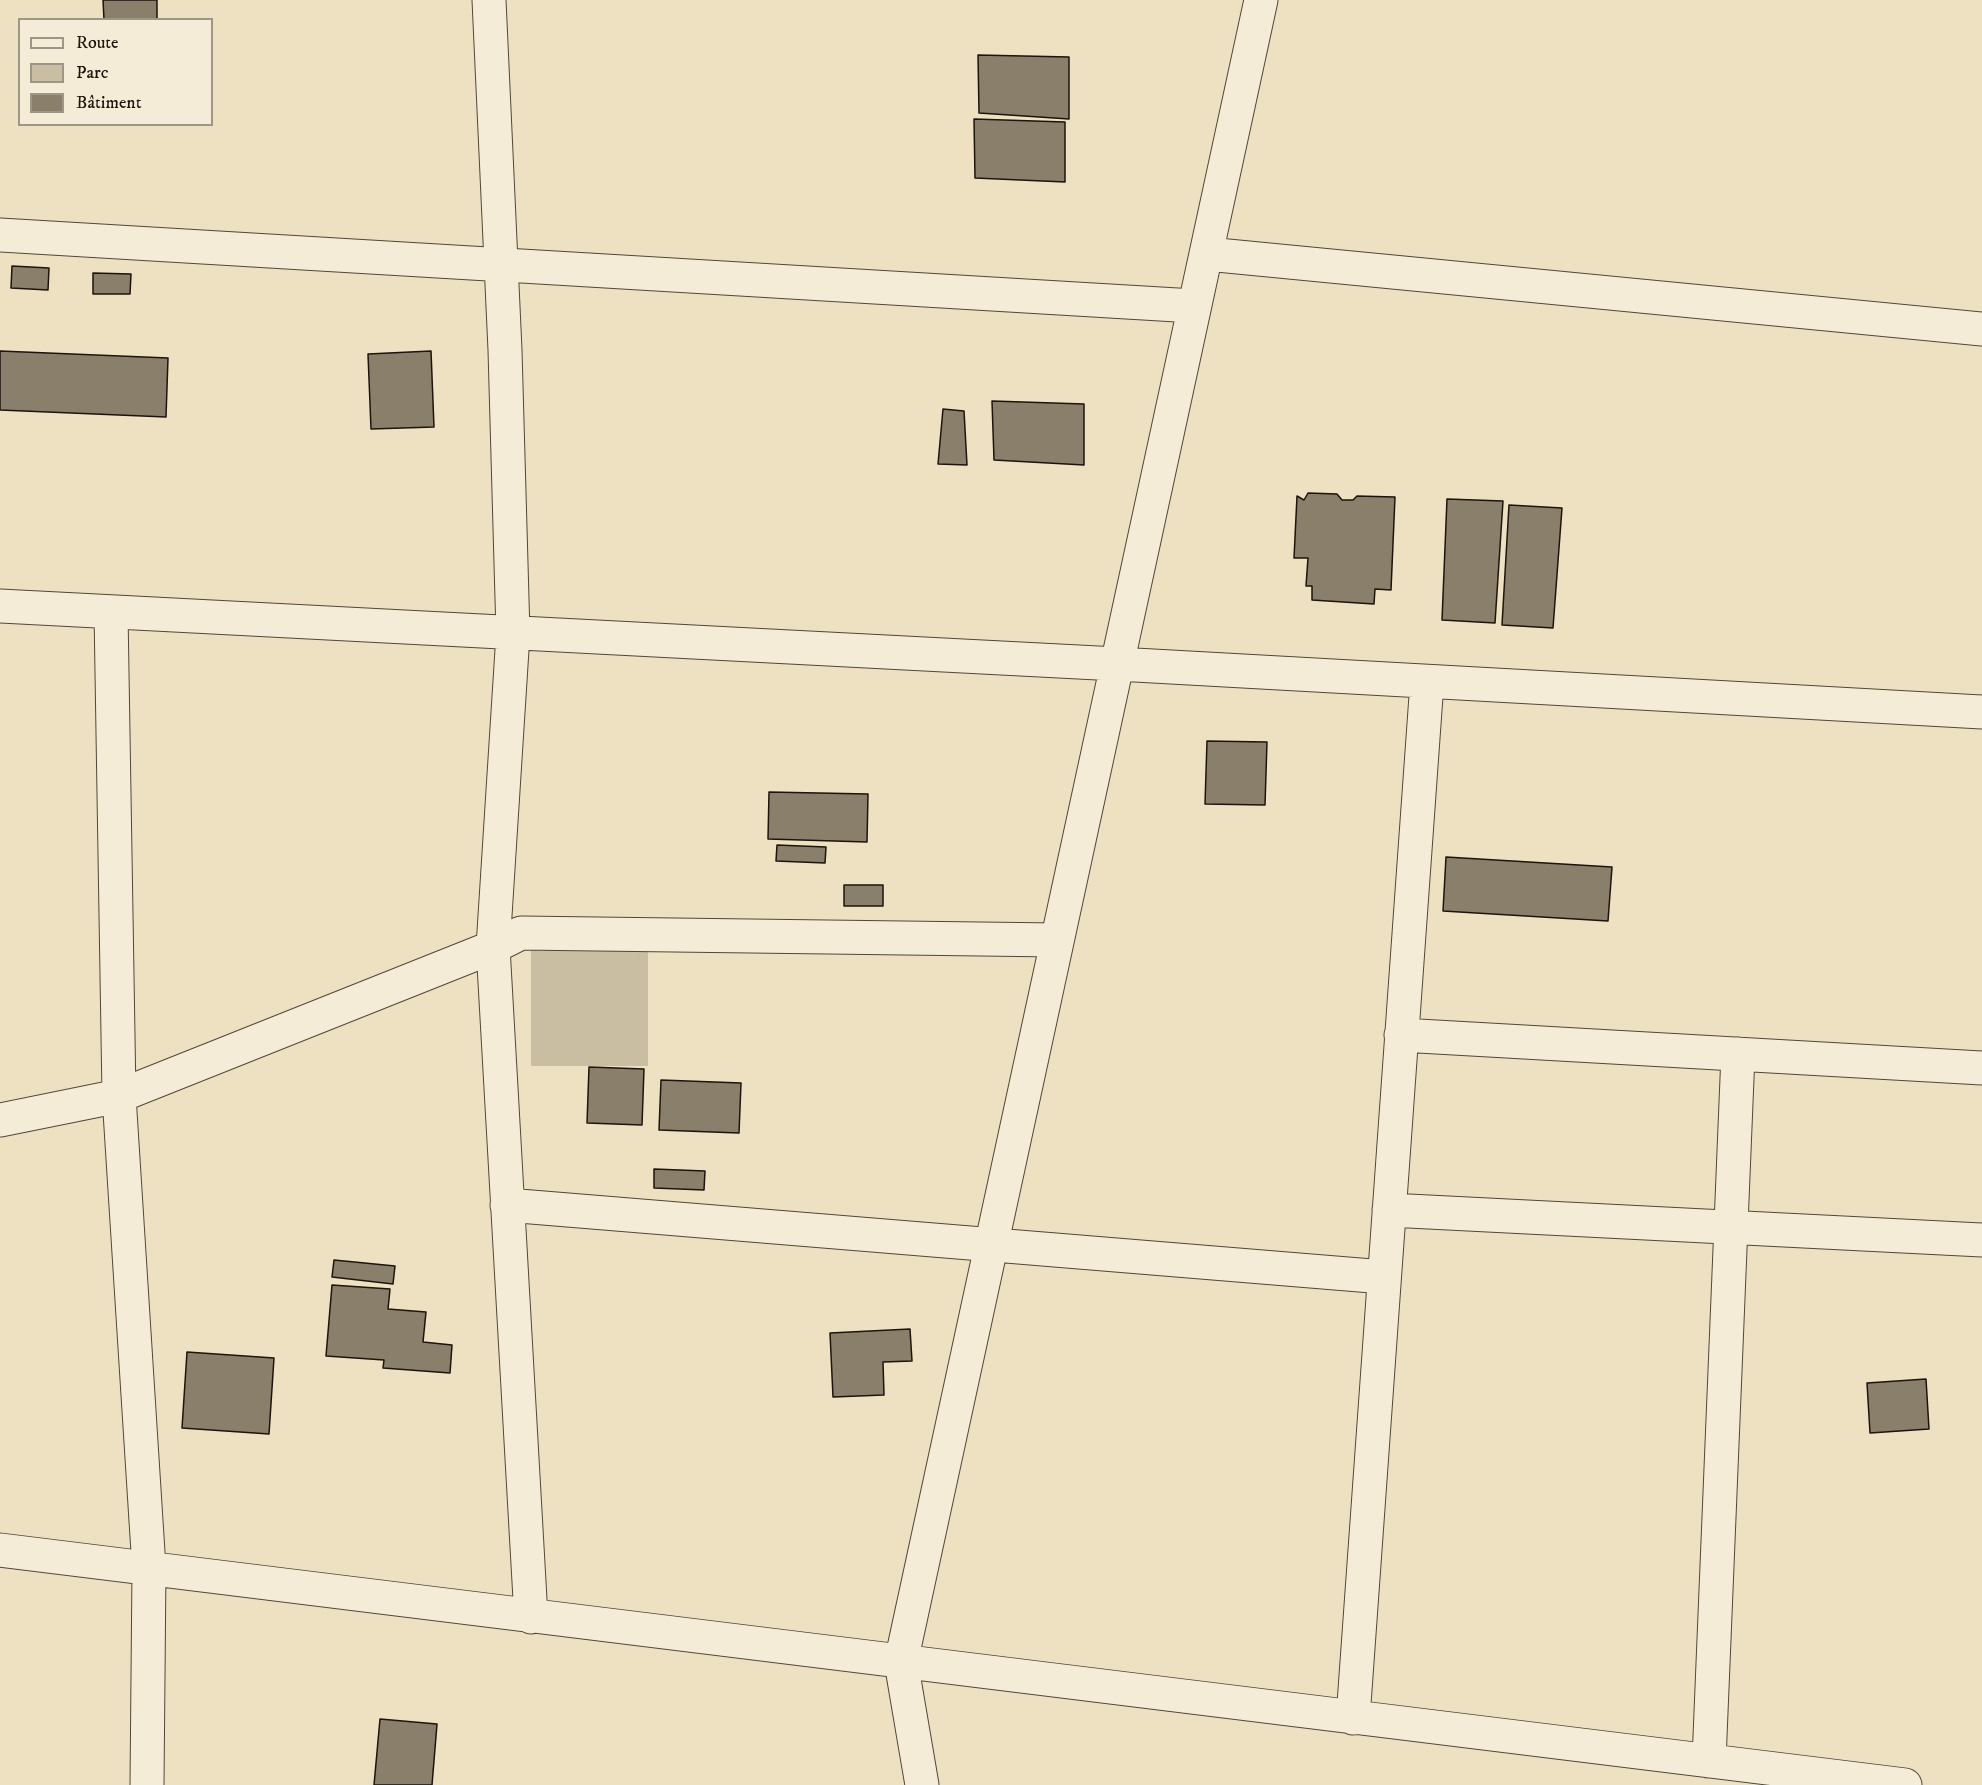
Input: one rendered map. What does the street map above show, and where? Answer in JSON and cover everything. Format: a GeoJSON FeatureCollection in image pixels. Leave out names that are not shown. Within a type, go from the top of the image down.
{"type":"FeatureCollection","features":[{"type":"Feature","properties":{"kind":"street"},"geometry":{"type":"LineString","coordinates":[[489,0],[501,266],[513,634],[493,947],[531,1617]]}},
{"type":"Feature","properties":{"kind":"street"},"geometry":{"type":"LineString","coordinates":[[922,1785],[902,1662],[1261,0]]}},
{"type":"Feature","properties":{"kind":"street"},"geometry":{"type":"LineString","coordinates":[[0,235],[1194,306]]}},
{"type":"Feature","properties":{"kind":"street"},"geometry":{"type":"LineString","coordinates":[[1207,254],[1982,329]]}},
{"type":"Feature","properties":{"kind":"street"},"geometry":{"type":"LineString","coordinates":[[0,606],[1982,712]]}},
{"type":"Feature","properties":{"kind":"street"},"geometry":{"type":"LineString","coordinates":[[111,612],[119,1096],[149,1568],[147,1785]]}},
{"type":"Feature","properties":{"kind":"street"},"geometry":{"type":"LineString","coordinates":[[1353,1718],[1427,682]]}},
{"type":"Feature","properties":{"kind":"street"},"geometry":{"type":"LineString","coordinates":[[0,1120],[119,1096],[493,947],[521,933],[1057,940]]}},
{"type":"Feature","properties":{"kind":"street"},"geometry":{"type":"LineString","coordinates":[[1401,1035],[1982,1068]]}},
{"type":"Feature","properties":{"kind":"street"},"geometry":{"type":"LineString","coordinates":[[1709,1761],[1738,1054]]}},
{"type":"Feature","properties":{"kind":"street"},"geometry":{"type":"LineString","coordinates":[[507,1205],[1384,1277]]}},
{"type":"Feature","properties":{"kind":"street"},"geometry":{"type":"LineString","coordinates":[[1389,1210],[1982,1240]]}},
{"type":"Feature","properties":{"kind":"street"},"geometry":{"type":"LineString","coordinates":[[0,1550],[1905,1785]]}},
{"type":"Feature","properties":{"kind":"green space"},"geometry":{"type":"Polygon","coordinates":[[[531,950],[648,950],[648,1066],[531,1066],[531,950]]]}},
{"type":"Feature","properties":{"kind":"building"},"geometry":{"type":"Polygon","coordinates":[[[103,0],[157,0],[157,18],[104,18],[103,0]]]}},
{"type":"Feature","properties":{"kind":"building"},"geometry":{"type":"Polygon","coordinates":[[[978,55],[1069,57],[1069,119],[979,113],[978,55]]]}},
{"type":"Feature","properties":{"kind":"building"},"geometry":{"type":"Polygon","coordinates":[[[974,119],[1065,122],[1065,182],[975,178],[974,119]]]}},
{"type":"Feature","properties":{"kind":"building"},"geometry":{"type":"Polygon","coordinates":[[[12,266],[49,268],[48,290],[11,288],[12,266]]]}},
{"type":"Feature","properties":{"kind":"building"},"geometry":{"type":"Polygon","coordinates":[[[93,273],[131,274],[130,294],[93,294],[93,273]]]}},
{"type":"Feature","properties":{"kind":"building"},"geometry":{"type":"Polygon","coordinates":[[[0,351],[168,358],[166,417],[0,410],[0,351]]]}},
{"type":"Feature","properties":{"kind":"building"},"geometry":{"type":"Polygon","coordinates":[[[431,351],[434,427],[371,429],[368,354],[431,351]]]}},
{"type":"Feature","properties":{"kind":"building"},"geometry":{"type":"Polygon","coordinates":[[[992,401],[1084,404],[1084,465],[994,460],[992,401]]]}},
{"type":"Feature","properties":{"kind":"building"},"geometry":{"type":"Polygon","coordinates":[[[943,409],[964,411],[967,465],[938,464],[943,409]]]}},
{"type":"Feature","properties":{"kind":"building"},"geometry":{"type":"Polygon","coordinates":[[[1308,493],[1337,494],[1342,500],[1353,500],[1357,496],[1395,497],[1391,590],[1375,589],[1374,604],[1312,600],[1312,586],[1306,586],[1308,558],[1294,558],[1297,496],[1304,500],[1308,493]]]}},
{"type":"Feature","properties":{"kind":"building"},"geometry":{"type":"Polygon","coordinates":[[[1447,499],[1503,501],[1495,623],[1442,620],[1447,499]]]}},
{"type":"Feature","properties":{"kind":"building"},"geometry":{"type":"Polygon","coordinates":[[[1509,505],[1562,508],[1553,628],[1502,625],[1509,505]]]}},
{"type":"Feature","properties":{"kind":"building"},"geometry":{"type":"Polygon","coordinates":[[[1207,741],[1267,742],[1265,805],[1205,804],[1207,741]]]}},
{"type":"Feature","properties":{"kind":"building"},"geometry":{"type":"Polygon","coordinates":[[[769,792],[868,794],[867,842],[768,839],[769,792]]]}},
{"type":"Feature","properties":{"kind":"building"},"geometry":{"type":"Polygon","coordinates":[[[777,845],[826,847],[825,863],[776,861],[777,845]]]}},
{"type":"Feature","properties":{"kind":"building"},"geometry":{"type":"Polygon","coordinates":[[[1446,857],[1612,867],[1608,921],[1443,911],[1446,857]]]}},
{"type":"Feature","properties":{"kind":"building"},"geometry":{"type":"Polygon","coordinates":[[[844,885],[883,885],[883,906],[844,906],[844,885]]]}},
{"type":"Feature","properties":{"kind":"building"},"geometry":{"type":"Polygon","coordinates":[[[589,1067],[644,1069],[642,1125],[587,1123],[589,1067]]]}},
{"type":"Feature","properties":{"kind":"building"},"geometry":{"type":"Polygon","coordinates":[[[661,1080],[741,1083],[739,1133],[659,1130],[661,1080]]]}},
{"type":"Feature","properties":{"kind":"building"},"geometry":{"type":"Polygon","coordinates":[[[654,1169],[705,1171],[704,1190],[654,1188],[654,1169]]]}},
{"type":"Feature","properties":{"kind":"building"},"geometry":{"type":"Polygon","coordinates":[[[334,1260],[395,1266],[393,1284],[332,1277],[334,1260]]]}},
{"type":"Feature","properties":{"kind":"building"},"geometry":{"type":"Polygon","coordinates":[[[332,1285],[390,1289],[388,1309],[426,1312],[423,1342],[452,1345],[450,1373],[383,1368],[384,1360],[326,1356],[332,1285]]]}},
{"type":"Feature","properties":{"kind":"building"},"geometry":{"type":"Polygon","coordinates":[[[910,1329],[912,1361],[883,1362],[884,1395],[833,1397],[830,1333],[910,1329]]]}},
{"type":"Feature","properties":{"kind":"building"},"geometry":{"type":"Polygon","coordinates":[[[187,1352],[274,1358],[269,1434],[182,1428],[187,1352]]]}},
{"type":"Feature","properties":{"kind":"building"},"geometry":{"type":"Polygon","coordinates":[[[1926,1379],[1929,1429],[1870,1433],[1867,1383],[1926,1379]]]}},
{"type":"Feature","properties":{"kind":"building"},"geometry":{"type":"Polygon","coordinates":[[[380,1719],[437,1724],[432,1785],[374,1785],[380,1719]]]}}]}
